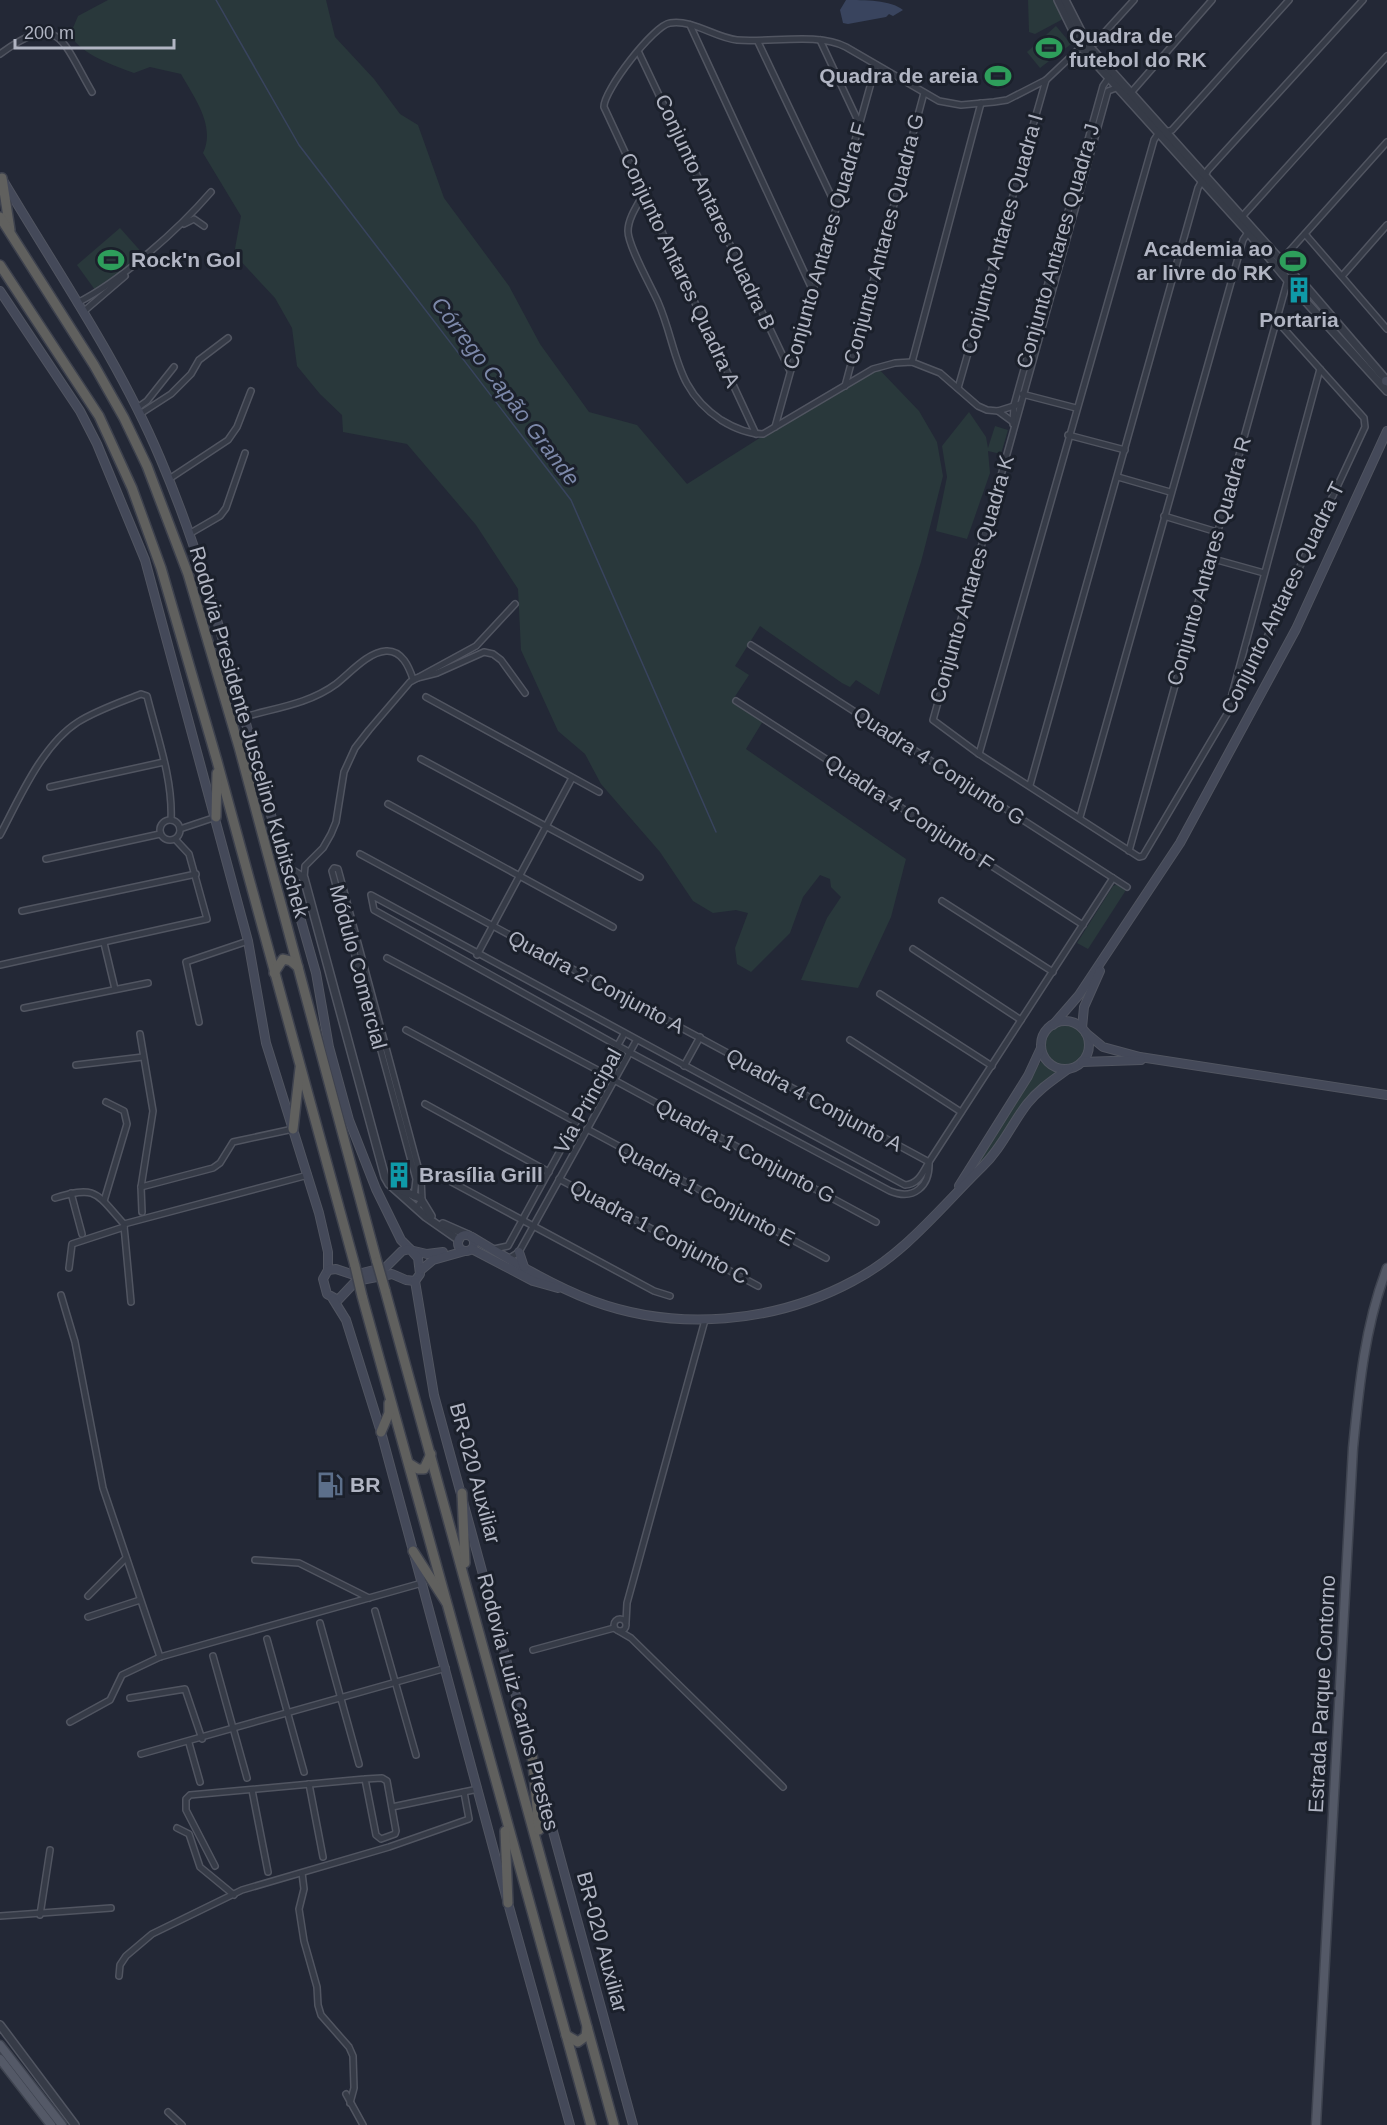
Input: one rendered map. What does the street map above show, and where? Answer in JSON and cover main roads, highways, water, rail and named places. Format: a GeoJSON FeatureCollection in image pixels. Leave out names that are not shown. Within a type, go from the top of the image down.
{"type":"FeatureCollection","features":[{"type":"Feature","properties":{"kind":"highway"},"geometry":{"type":"LineString","coordinates":[[1,177],[11,236]]}},
{"type":"Feature","properties":{"kind":"highway","name":"Rodovia Presidente Juscelino Kubitschek"},"geometry":{"type":"LineString","coordinates":[[0,217],[108,387],[147,466],[188,574],[239,747],[385,1290]]}},
{"type":"Feature","properties":{"kind":"highway","name":"Rodovia Presidente Juscelino Kubitschek"},"geometry":{"type":"LineString","coordinates":[[0,265],[80,384],[118,454],[161,568],[217,761],[362,1296]]}},
{"type":"Feature","properties":{"kind":"highway"},"geometry":{"type":"LineString","coordinates":[[239,747],[270,811]]}},
{"type":"Feature","properties":{"kind":"highway"},"geometry":{"type":"LineString","coordinates":[[216,817],[217,761]]}},
{"type":"Feature","properties":{"kind":"highway"},"geometry":{"type":"LineString","coordinates":[[274,973],[283,959],[289,959],[298,967]]}},
{"type":"Feature","properties":{"kind":"highway"},"geometry":{"type":"LineString","coordinates":[[293,1129],[300,1062]]}},
{"type":"Feature","properties":{"kind":"highway","name":"Rodovia Luiz Carlos Prestes"},"geometry":{"type":"LineString","coordinates":[[385,1290],[614,2125]]}},
{"type":"Feature","properties":{"kind":"highway","name":"Rodovia Luiz Carlos Prestes"},"geometry":{"type":"LineString","coordinates":[[362,1296],[591,2125]]}},
{"type":"Feature","properties":{"kind":"highway"},"geometry":{"type":"LineString","coordinates":[[381,1432],[389,1413],[388,1389]]}},
{"type":"Feature","properties":{"kind":"highway"},"geometry":{"type":"LineString","coordinates":[[410,1464],[417,1469],[424,1469],[431,1454]]}},
{"type":"Feature","properties":{"kind":"highway"},"geometry":{"type":"LineString","coordinates":[[462,1493],[466,1581]]}},
{"type":"Feature","properties":{"kind":"highway"},"geometry":{"type":"LineString","coordinates":[[413,1551],[450,1610]]}},
{"type":"Feature","properties":{"kind":"highway"},"geometry":{"type":"LineString","coordinates":[[532,1753],[541,1854]]}},
{"type":"Feature","properties":{"kind":"highway"},"geometry":{"type":"LineString","coordinates":[[504,1814],[508,1904]]}},
{"type":"Feature","properties":{"kind":"highway"},"geometry":{"type":"LineString","coordinates":[[566,2035],[572,2040],[583,2039],[588,2024]]}},
{"type":"Feature","properties":{"kind":"main road"},"geometry":{"type":"LineString","coordinates":[[1,177],[83,312],[138,411],[169,479],[207,583],[316,973],[329,1047],[350,1120],[380,1197],[401,1240],[418,1258],[421,1270]]}},
{"type":"Feature","properties":{"kind":"main road"},"geometry":{"type":"LineString","coordinates":[[0,291],[66,388],[97,444],[155,591],[248,941],[266,1043],[309,1174],[328,1252],[328,1270],[323,1282],[327,1294],[333,1299],[346,1320],[381,1432],[570,2125]]}},
{"type":"Feature","properties":{"kind":"main road"},"geometry":{"type":"LineString","coordinates":[[950,1198],[1028,1076],[1041,1048],[1044,1035],[1078,995],[1113,946],[1180,843],[1270,680],[1317,586],[1387,431]]}},
{"type":"Feature","properties":{"kind":"main road"},"geometry":{"type":"LineString","coordinates":[[1377,455],[1387,439]]}},
{"type":"Feature","properties":{"kind":"main road"},"geometry":{"type":"LineString","coordinates":[[1082,1062],[1088,1051],[1084,1031],[1087,996],[1113,946]]}},
{"type":"Feature","properties":{"kind":"main road"},"geometry":{"type":"LineString","coordinates":[[1053,1025],[1068,1021],[1103,1047],[1161,1060],[1387,1095]]}},
{"type":"Feature","properties":{"kind":"main road"},"geometry":{"type":"LineString","coordinates":[[1041,1048],[1048,1062],[1068,1069]]}},
{"type":"Feature","properties":{"kind":"main road"},"geometry":{"type":"LineString","coordinates":[[470,1236],[508,1259],[571,1291],[614,1308],[705,1320],[748,1317],[796,1305],[854,1281],[901,1247],[991,1158],[1031,1099],[1068,1069],[1082,1062],[1161,1060]]}},
{"type":"Feature","properties":{"kind":"main road"},"geometry":{"type":"LineString","coordinates":[[1368,1093],[1387,1100]]}},
{"type":"Feature","properties":{"kind":"main road"},"geometry":{"type":"LineString","coordinates":[[464,1246],[470,1236]]}},
{"type":"Feature","properties":{"kind":"main road"},"geometry":{"type":"LineString","coordinates":[[333,1299],[342,1299],[356,1281],[392,1274],[415,1281],[421,1270],[433,1260],[474,1242],[470,1236]]}},
{"type":"Feature","properties":{"kind":"main road"},"geometry":{"type":"LineString","coordinates":[[328,1270],[336,1269],[354,1275],[386,1267],[395,1261],[402,1251],[412,1250],[431,1254],[464,1246],[533,1281],[571,1291]]}},
{"type":"Feature","properties":{"kind":"main road"},"geometry":{"type":"LineString","coordinates":[[519,1252],[524,1267]]}},
{"type":"Feature","properties":{"kind":"main road"},"geometry":{"type":"LineString","coordinates":[[499,1262],[508,1259]]}},
{"type":"Feature","properties":{"kind":"main road","name":"Estrada Parque Contorno"},"geometry":{"type":"LineString","coordinates":[[1316,2125],[1353,1448],[1361,1371],[1374,1311],[1387,1268]]}},
{"type":"Feature","properties":{"kind":"main road","name":"BR-020 Auxiliar"},"geometry":{"type":"LineString","coordinates":[[415,1281],[434,1395],[633,2125]]}},
{"type":"Feature","properties":{"kind":"main road"},"geometry":{"type":"LineString","coordinates":[[0,2044],[62,2125]]}},
{"type":"Feature","properties":{"kind":"main road"},"geometry":{"type":"LineString","coordinates":[[0,2059],[51,2125]]}},
{"type":"Feature","properties":{"kind":"water"},"geometry":{"type":"Polygon","coordinates":[[[846,0],[884,2],[903,10],[893,16],[889,14],[886,17],[848,24],[843,23],[840,10],[846,0]]]}},
{"type":"Feature","properties":{"kind":"waterway","name":"Córrego Capão Grande"},"geometry":{"type":"LineString","coordinates":[[216,0],[299,145],[571,500],[716,832]]}},
{"type":"Feature","properties":{"kind":"place","name":"Quadra de futebol do RK"},"geometry":{"type":"Point","coordinates":[1049,48]}},
{"type":"Feature","properties":{"kind":"place","name":"Quadra de areia"},"geometry":{"type":"Point","coordinates":[998,76]}},
{"type":"Feature","properties":{"kind":"place","name":"Rock'n Gol"},"geometry":{"type":"Point","coordinates":[111,260]}},
{"type":"Feature","properties":{"kind":"place","name":"Academia ao ar livre do RK"},"geometry":{"type":"Point","coordinates":[1293,261]}},
{"type":"Feature","properties":{"kind":"place","name":"Portaria"},"geometry":{"type":"Point","coordinates":[1299,290]}},
{"type":"Feature","properties":{"kind":"place","name":"Brasília Grill"},"geometry":{"type":"Point","coordinates":[399,1175]}},
{"type":"Feature","properties":{"kind":"place","name":"BR"},"geometry":{"type":"Point","coordinates":[330,1485]}}]}
